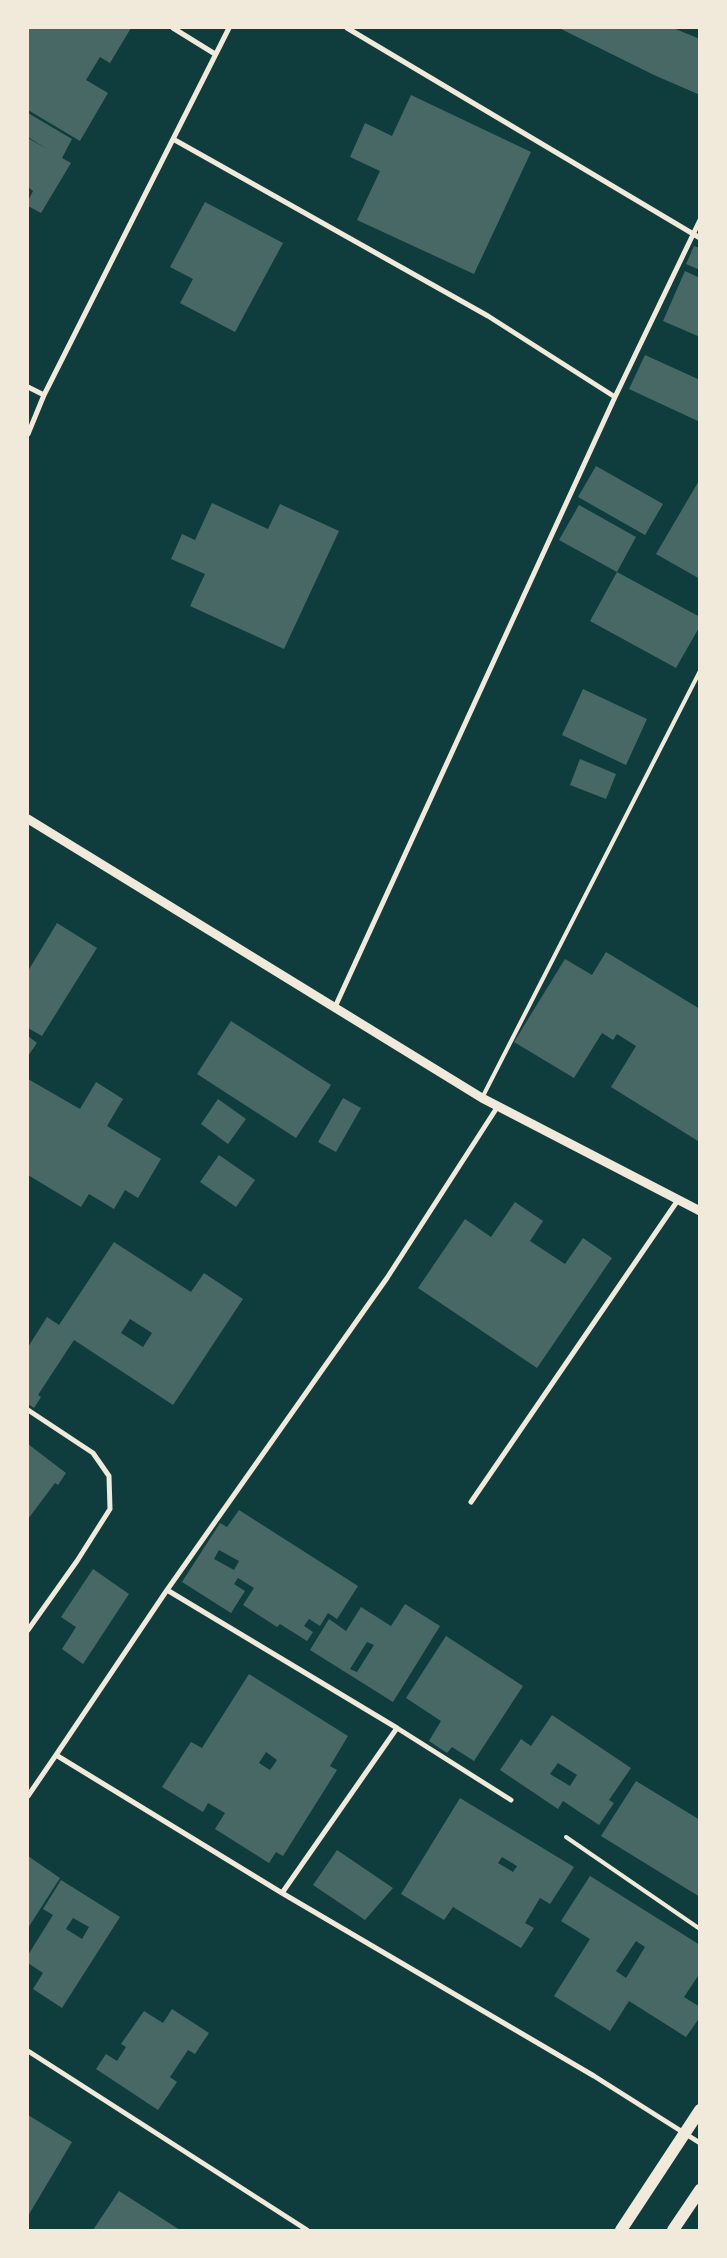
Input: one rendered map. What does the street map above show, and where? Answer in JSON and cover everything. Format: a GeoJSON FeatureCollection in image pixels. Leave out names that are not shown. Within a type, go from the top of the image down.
{"type":"FeatureCollection","features":[{"type":"Feature","properties":{"kind":"main road"},"geometry":{"type":"LineString","coordinates":[[621,2230],[700,2110]]}},
{"type":"Feature","properties":{"kind":"main road"},"geometry":{"type":"LineString","coordinates":[[673,2230],[700,2190]]}},
{"type":"Feature","properties":{"kind":"street"},"geometry":{"type":"LineString","coordinates":[[173,28],[215,54]]}},
{"type":"Feature","properties":{"kind":"street"},"geometry":{"type":"LineString","coordinates":[[28,434],[44,395],[229,28]]}},
{"type":"Feature","properties":{"kind":"street"},"geometry":{"type":"LineString","coordinates":[[347,28],[700,238]]}},
{"type":"Feature","properties":{"kind":"street"},"geometry":{"type":"LineString","coordinates":[[173,139],[488,316],[616,397]]}},
{"type":"Feature","properties":{"kind":"street"},"geometry":{"type":"LineString","coordinates":[[335,1007],[616,397],[700,220]]}},
{"type":"Feature","properties":{"kind":"street"},"geometry":{"type":"LineString","coordinates":[[28,387],[44,395]]}},
{"type":"Feature","properties":{"kind":"street"},"geometry":{"type":"LineString","coordinates":[[28,819],[482,1098],[700,1211]]}},
{"type":"Feature","properties":{"kind":"street"},"geometry":{"type":"LineString","coordinates":[[28,1796],[168,1590],[388,1278],[498,1106]]}},
{"type":"Feature","properties":{"kind":"street"},"geometry":{"type":"LineString","coordinates":[[471,1502],[678,1200]]}},
{"type":"Feature","properties":{"kind":"street"},"geometry":{"type":"LineString","coordinates":[[28,1410],[93,1453],[109,1476],[110,1509],[77,1561],[28,1630]]}},
{"type":"Feature","properties":{"kind":"street"},"geometry":{"type":"LineString","coordinates":[[168,1590],[398,1728],[511,1800]]}},
{"type":"Feature","properties":{"kind":"street"},"geometry":{"type":"LineString","coordinates":[[282,1893],[398,1728]]}},
{"type":"Feature","properties":{"kind":"street"},"geometry":{"type":"LineString","coordinates":[[56,1755],[282,1893],[586,2071],[700,2143]]}},
{"type":"Feature","properties":{"kind":"street"},"geometry":{"type":"LineString","coordinates":[[28,2051],[307,2230]]}},
{"type":"Feature","properties":{"kind":"lane"},"geometry":{"type":"LineString","coordinates":[[482,1098],[700,670]]}},
{"type":"Feature","properties":{"kind":"lane"},"geometry":{"type":"LineString","coordinates":[[566,1836],[700,1929]]}},
{"type":"Feature","properties":{"kind":"building"},"geometry":{"type":"Polygon","coordinates":[[[28,28],[131,28],[110,63],[100,57],[86,80],[108,93],[80,141],[28,110],[28,28]]]}},
{"type":"Feature","properties":{"kind":"building"},"geometry":{"type":"Polygon","coordinates":[[[559,28],[673,28],[700,39],[700,95],[654,75],[559,28]]]}},
{"type":"Feature","properties":{"kind":"building"},"geometry":{"type":"Polygon","coordinates":[[[411,95],[531,152],[474,274],[357,220],[380,171],[350,157],[365,123],[392,136],[411,95]]]}},
{"type":"Feature","properties":{"kind":"building"},"geometry":{"type":"Polygon","coordinates":[[[28,113],[72,139],[62,158],[71,163],[41,213],[28,206],[28,201],[33,191],[28,187],[28,138],[47,149],[28,137],[28,113]]]}},
{"type":"Feature","properties":{"kind":"building"},"geometry":{"type":"Polygon","coordinates":[[[205,202],[283,243],[235,332],[180,303],[193,279],[170,267],[205,202]]]}},
{"type":"Feature","properties":{"kind":"building"},"geometry":{"type":"Polygon","coordinates":[[[694,246],[700,248],[700,270],[686,264],[694,246]]]}},
{"type":"Feature","properties":{"kind":"building"},"geometry":{"type":"Polygon","coordinates":[[[685,271],[700,278],[700,337],[663,321],[685,271]]]}},
{"type":"Feature","properties":{"kind":"building"},"geometry":{"type":"Polygon","coordinates":[[[645,355],[700,380],[700,422],[629,389],[645,355]]]}},
{"type":"Feature","properties":{"kind":"building"},"geometry":{"type":"Polygon","coordinates":[[[596,466],[663,504],[645,535],[578,497],[596,466]]]}},
{"type":"Feature","properties":{"kind":"building"},"geometry":{"type":"Polygon","coordinates":[[[700,479],[700,579],[656,554],[700,479]]]}},
{"type":"Feature","properties":{"kind":"building"},"geometry":{"type":"Polygon","coordinates":[[[212,503],[268,529],[280,504],[339,531],[284,649],[190,606],[205,574],[171,559],[182,534],[195,540],[212,503]]]}},
{"type":"Feature","properties":{"kind":"building"},"geometry":{"type":"Polygon","coordinates":[[[579,505],[636,537],[617,572],[559,540],[579,505]]]}},
{"type":"Feature","properties":{"kind":"building"},"geometry":{"type":"Polygon","coordinates":[[[617,572],[700,617],[700,626],[676,668],[590,621],[617,572]]]}},
{"type":"Feature","properties":{"kind":"building"},"geometry":{"type":"Polygon","coordinates":[[[583,689],[647,719],[626,765],[562,735],[583,689]]]}},
{"type":"Feature","properties":{"kind":"building"},"geometry":{"type":"Polygon","coordinates":[[[580,759],[616,774],[606,799],[570,785],[580,759]]]}},
{"type":"Feature","properties":{"kind":"building"},"geometry":{"type":"Polygon","coordinates":[[[57,923],[97,948],[42,1036],[28,1028],[28,971],[57,923]]]}},
{"type":"Feature","properties":{"kind":"building"},"geometry":{"type":"Polygon","coordinates":[[[606,952],[700,1009],[698,1141],[611,1087],[636,1046],[617,1034],[613,1040],[602,1033],[574,1078],[514,1042],[565,959],[592,975],[606,952]]]}},
{"type":"Feature","properties":{"kind":"building"},"geometry":{"type":"Polygon","coordinates":[[[231,1021],[331,1085],[296,1138],[197,1074],[231,1021]]]}},
{"type":"Feature","properties":{"kind":"building"},"geometry":{"type":"Polygon","coordinates":[[[28,1036],[37,1043],[28,1056],[28,1036]]]}},
{"type":"Feature","properties":{"kind":"building"},"geometry":{"type":"Polygon","coordinates":[[[28,1079],[80,1109],[96,1082],[123,1099],[107,1126],[161,1159],[138,1198],[125,1190],[114,1209],[89,1194],[81,1207],[28,1175],[28,1079]]]}},
{"type":"Feature","properties":{"kind":"building"},"geometry":{"type":"Polygon","coordinates":[[[343,1098],[361,1108],[336,1152],[318,1142],[343,1098]]]}},
{"type":"Feature","properties":{"kind":"building"},"geometry":{"type":"Polygon","coordinates":[[[218,1099],[246,1119],[228,1144],[201,1124],[218,1099]]]}},
{"type":"Feature","properties":{"kind":"building"},"geometry":{"type":"Polygon","coordinates":[[[219,1155],[255,1180],[236,1207],[200,1182],[219,1155]]]}},
{"type":"Feature","properties":{"kind":"building"},"geometry":{"type":"Polygon","coordinates":[[[515,1202],[543,1221],[530,1241],[565,1264],[583,1238],[612,1258],[537,1368],[418,1288],[465,1219],[491,1237],[515,1202]]]}},
{"type":"Feature","properties":{"kind":"building"},"geometry":{"type":"Polygon","coordinates":[[[114,1242],[191,1292],[204,1273],[243,1299],[173,1405],[74,1340],[38,1395],[41,1397],[34,1408],[28,1404],[28,1347],[47,1317],[59,1325],[114,1242]],[[130,1319],[121,1333],[143,1347],[152,1333],[130,1319]]]}},
{"type":"Feature","properties":{"kind":"building"},"geometry":{"type":"Polygon","coordinates":[[[28,1444],[66,1473],[58,1485],[55,1483],[28,1519],[28,1444]]]}},
{"type":"Feature","properties":{"kind":"building"},"geometry":{"type":"Polygon","coordinates":[[[239,1510],[358,1586],[337,1619],[328,1613],[320,1626],[309,1619],[304,1626],[313,1632],[307,1641],[280,1624],[277,1627],[243,1605],[254,1588],[238,1578],[234,1584],[245,1591],[231,1613],[182,1582],[220,1523],[227,1527],[239,1510]],[[219,1550],[214,1559],[234,1570],[239,1561],[219,1550]]]}},
{"type":"Feature","properties":{"kind":"building"},"geometry":{"type":"Polygon","coordinates":[[[93,1569],[129,1594],[83,1664],[62,1649],[76,1627],[61,1617],[93,1569]]]}},
{"type":"Feature","properties":{"kind":"building"},"geometry":{"type":"Polygon","coordinates":[[[405,1604],[440,1626],[393,1702],[310,1650],[329,1619],[346,1631],[361,1607],[391,1626],[405,1604]],[[367,1642],[350,1669],[357,1672],[374,1645],[367,1642]]]}},
{"type":"Feature","properties":{"kind":"building"},"geometry":{"type":"Polygon","coordinates":[[[446,1636],[523,1686],[474,1761],[452,1747],[447,1753],[429,1741],[441,1721],[406,1698],[446,1636]]]}},
{"type":"Feature","properties":{"kind":"building"},"geometry":{"type":"Polygon","coordinates":[[[249,1674],[348,1736],[330,1766],[337,1770],[283,1856],[276,1852],[269,1863],[215,1829],[225,1813],[208,1803],[203,1812],[162,1787],[191,1742],[202,1748],[249,1674]],[[266,1752],[259,1763],[270,1770],[277,1760],[266,1752]]]}},
{"type":"Feature","properties":{"kind":"building"},"geometry":{"type":"Polygon","coordinates":[[[552,1715],[631,1768],[609,1800],[614,1803],[599,1825],[563,1801],[558,1809],[500,1770],[521,1739],[531,1746],[552,1715]],[[558,1763],[550,1774],[570,1786],[577,1775],[558,1763]]]}},
{"type":"Feature","properties":{"kind":"building"},"geometry":{"type":"Polygon","coordinates":[[[636,1781],[700,1820],[700,1897],[601,1836],[636,1781]]]}},
{"type":"Feature","properties":{"kind":"building"},"geometry":{"type":"Polygon","coordinates":[[[460,1798],[574,1867],[550,1904],[540,1898],[525,1923],[534,1928],[521,1948],[453,1907],[444,1920],[401,1894],[460,1798]],[[502,1857],[498,1863],[513,1872],[517,1866],[502,1857]]]}},
{"type":"Feature","properties":{"kind":"building"},"geometry":{"type":"Polygon","coordinates":[[[337,1850],[393,1888],[365,1920],[313,1885],[337,1850]]]}},
{"type":"Feature","properties":{"kind":"building"},"geometry":{"type":"Polygon","coordinates":[[[28,1856],[60,1878],[28,1928],[28,1856]]]}},
{"type":"Feature","properties":{"kind":"building"},"geometry":{"type":"Polygon","coordinates":[[[590,1876],[700,1945],[700,1973],[684,1997],[700,2007],[700,2017],[686,2037],[629,2001],[610,2031],[554,1996],[590,1939],[561,1921],[590,1876]],[[636,1941],[616,1971],[626,1978],[645,1947],[636,1941]]]}},
{"type":"Feature","properties":{"kind":"building"},"geometry":{"type":"Polygon","coordinates":[[[61,1880],[120,1917],[62,2008],[33,1989],[43,1973],[28,1963],[28,1955],[53,1915],[43,1909],[61,1880]],[[73,1918],[66,1929],[82,1939],[89,1927],[73,1918]]]}},
{"type":"Feature","properties":{"kind":"building"},"geometry":{"type":"Polygon","coordinates":[[[172,2009],[209,2033],[195,2054],[188,2050],[170,2077],[177,2082],[158,2110],[96,2069],[106,2054],[117,2061],[126,2047],[121,2044],[144,2011],[163,2023],[172,2009]]]}},
{"type":"Feature","properties":{"kind":"building"},"geometry":{"type":"Polygon","coordinates":[[[28,2115],[72,2142],[28,2216],[28,2115]]]}},
{"type":"Feature","properties":{"kind":"building"},"geometry":{"type":"Polygon","coordinates":[[[119,2191],[180,2230],[93,2230],[119,2191]]]}}]}
